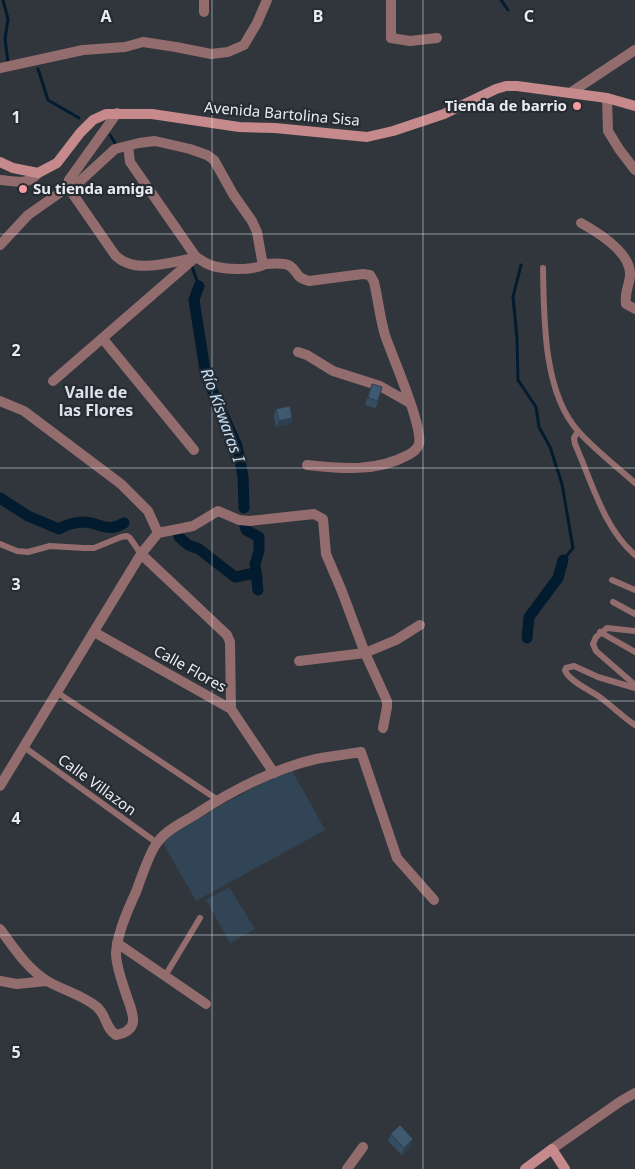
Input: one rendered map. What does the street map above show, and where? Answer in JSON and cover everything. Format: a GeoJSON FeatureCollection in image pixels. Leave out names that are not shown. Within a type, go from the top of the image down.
{"type":"FeatureCollection","features":[{"type":"Feature","properties":{"kind":"street"},"geometry":{"type":"LineString","coordinates":[[204,0],[204,12]]}},
{"type":"Feature","properties":{"kind":"street"},"geometry":{"type":"LineString","coordinates":[[0,68],[83,50],[124,48],[142,42],[211,54],[228,52],[244,45],[257,24],[267,0]]}},
{"type":"Feature","properties":{"kind":"street"},"geometry":{"type":"LineString","coordinates":[[390,0],[391,38],[410,41],[437,38]]}},
{"type":"Feature","properties":{"kind":"street"},"geometry":{"type":"LineString","coordinates":[[570,93],[635,50]]}},
{"type":"Feature","properties":{"kind":"street","name":"Avenida Bartolina Sisa"},"geometry":{"type":"LineString","coordinates":[[38,173],[57,163],[80,133],[94,120],[106,114],[152,114],[239,126],[367,137],[393,131],[444,114],[486,92],[506,86],[607,98],[635,106]]}},
{"type":"Feature","properties":{"kind":"street"},"geometry":{"type":"LineString","coordinates":[[607,98],[608,131],[635,170]]}},
{"type":"Feature","properties":{"kind":"street"},"geometry":{"type":"LineString","coordinates":[[68,187],[70,180],[117,113]]}},
{"type":"Feature","properties":{"kind":"street"},"geometry":{"type":"LineString","coordinates":[[0,245],[28,215],[68,187],[78,183],[115,149],[155,141],[207,155],[214,160],[233,194],[252,221],[262,260],[265,264]]}},
{"type":"Feature","properties":{"kind":"street"},"geometry":{"type":"LineString","coordinates":[[128,146],[130,162],[196,257],[210,265],[256,269],[265,264],[283,264],[290,266],[300,279],[309,281],[363,274],[370,275],[374,282],[385,333],[410,403],[416,423],[419,444],[415,451],[401,459],[374,467],[336,468],[307,465]]}},
{"type":"Feature","properties":{"kind":"street"},"geometry":{"type":"LineString","coordinates":[[0,162],[13,168],[38,173],[33,180],[26,182],[0,180]]}},
{"type":"Feature","properties":{"kind":"street"},"geometry":{"type":"LineString","coordinates":[[68,187],[122,262],[152,265],[196,257]]}},
{"type":"Feature","properties":{"kind":"street"},"geometry":{"type":"LineString","coordinates":[[581,223],[609,241],[630,266],[625,298],[626,304],[635,309]]}},
{"type":"Feature","properties":{"kind":"street"},"geometry":{"type":"LineString","coordinates":[[53,381],[196,257]]}},
{"type":"Feature","properties":{"kind":"street"},"geometry":{"type":"LineString","coordinates":[[103,339],[194,450]]}},
{"type":"Feature","properties":{"kind":"street"},"geometry":{"type":"LineString","coordinates":[[298,352],[307,355],[333,371],[380,386],[410,403]]}},
{"type":"Feature","properties":{"kind":"street"},"geometry":{"type":"LineString","coordinates":[[0,401],[24,412],[121,484],[148,511],[158,533]]}},
{"type":"Feature","properties":{"kind":"street"},"geometry":{"type":"LineString","coordinates":[[0,786],[141,554],[158,533],[192,526],[218,511],[239,520],[250,521],[314,514],[323,519],[326,554],[364,653],[387,701],[388,707],[383,728]]}},
{"type":"Feature","properties":{"kind":"street"},"geometry":{"type":"LineString","coordinates":[[141,554],[227,635],[230,642],[231,709]]}},
{"type":"Feature","properties":{"kind":"street"},"geometry":{"type":"LineString","coordinates":[[299,661],[364,653],[396,640],[420,625]]}},
{"type":"Feature","properties":{"kind":"street","name":"Calle Flores"},"geometry":{"type":"LineString","coordinates":[[94,632],[231,709],[274,773]]}},
{"type":"Feature","properties":{"kind":"street"},"geometry":{"type":"LineString","coordinates":[[0,929],[24,961],[48,981],[86,999],[104,1017],[109,1030],[116,1035],[124,1034],[130,1029],[134,1020],[133,1010],[120,974],[116,956],[117,943],[156,843],[168,832],[218,800],[274,773],[316,759],[362,752],[397,858],[434,900]]}},
{"type":"Feature","properties":{"kind":"street"},"geometry":{"type":"LineString","coordinates":[[117,943],[206,1004]]}},
{"type":"Feature","properties":{"kind":"street"},"geometry":{"type":"LineString","coordinates":[[0,980],[17,984],[48,981]]}},
{"type":"Feature","properties":{"kind":"street"},"geometry":{"type":"LineString","coordinates":[[525,1169],[635,1093]]}},
{"type":"Feature","properties":{"kind":"street"},"geometry":{"type":"LineString","coordinates":[[347,1169],[363,1147]]}},
{"type":"Feature","properties":{"kind":"street"},"geometry":{"type":"LineString","coordinates":[[552,1149],[565,1169]]}},
{"type":"Feature","properties":{"kind":"lane"},"geometry":{"type":"LineString","coordinates":[[543,268],[546,341],[558,398],[578,430],[635,483]]}},
{"type":"Feature","properties":{"kind":"lane"},"geometry":{"type":"LineString","coordinates":[[578,430],[574,438],[575,444],[601,506],[615,532],[635,555]]}},
{"type":"Feature","properties":{"kind":"lane"},"geometry":{"type":"LineString","coordinates":[[0,544],[16,551],[28,552],[50,546],[94,548],[126,536],[130,538],[141,554]]}},
{"type":"Feature","properties":{"kind":"lane"},"geometry":{"type":"LineString","coordinates":[[612,580],[635,590]]}},
{"type":"Feature","properties":{"kind":"lane"},"geometry":{"type":"LineString","coordinates":[[613,602],[635,614]]}},
{"type":"Feature","properties":{"kind":"lane"},"geometry":{"type":"LineString","coordinates":[[635,631],[607,628],[600,632],[593,644],[596,651],[635,686]]}},
{"type":"Feature","properties":{"kind":"lane"},"geometry":{"type":"LineString","coordinates":[[600,632],[635,652]]}},
{"type":"Feature","properties":{"kind":"lane"},"geometry":{"type":"LineString","coordinates":[[635,686],[598,677],[574,666],[564,670],[568,676],[635,726]]}},
{"type":"Feature","properties":{"kind":"lane"},"geometry":{"type":"LineString","coordinates":[[58,693],[218,800]]}},
{"type":"Feature","properties":{"kind":"lane","name":"Calle Villazon"},"geometry":{"type":"LineString","coordinates":[[24,747],[156,843]]}},
{"type":"Feature","properties":{"kind":"lane"},"geometry":{"type":"LineString","coordinates":[[166,976],[200,918]]}},
{"type":"Feature","properties":{"kind":"shaded area"},"geometry":{"type":"Polygon","coordinates":[[[290,767],[325,830],[196,901],[161,839],[290,767]]]}},
{"type":"Feature","properties":{"kind":"shaded area"},"geometry":{"type":"Polygon","coordinates":[[[229,887],[255,929],[230,943],[206,900],[229,887]]]}},
{"type":"Feature","properties":{"kind":"building"},"geometry":{"type":"Polygon","coordinates":[[[372,384],[382,387],[378,401],[368,398],[372,384]]]}},
{"type":"Feature","properties":{"kind":"building"},"geometry":{"type":"Polygon","coordinates":[[[290,406],[292,418],[279,421],[276,409],[290,406]]]}},
{"type":"Feature","properties":{"kind":"building"},"geometry":{"type":"Polygon","coordinates":[[[400,1125],[413,1139],[404,1148],[391,1134],[400,1125]]]}},
{"type":"Feature","properties":{"kind":"waterway","name":"Río Kiswaras I"},"geometry":{"type":"LineString","coordinates":[[3,0],[8,19],[5,39],[8,62]]}},
{"type":"Feature","properties":{"kind":"waterway"},"geometry":{"type":"LineString","coordinates":[[501,0],[508,10]]}},
{"type":"Feature","properties":{"kind":"waterway","name":"Río Kiswaras I"},"geometry":{"type":"LineString","coordinates":[[38,69],[48,100],[79,118]]}},
{"type":"Feature","properties":{"kind":"waterway","name":"Río Kiswaras I"},"geometry":{"type":"LineString","coordinates":[[110,135],[115,143]]}},
{"type":"Feature","properties":{"kind":"waterway"},"geometry":{"type":"LineString","coordinates":[[521,265],[513,297],[517,338],[518,380],[536,407],[539,427],[550,447],[562,484],[573,548],[563,560]]}},
{"type":"Feature","properties":{"kind":"waterway","name":"Río Kiswaras I"},"geometry":{"type":"LineString","coordinates":[[192,267],[199,286]]}},
{"type":"Feature","properties":{"kind":"waterway","name":"Río Kiswaras I"},"geometry":{"type":"LineString","coordinates":[[199,286],[194,300],[206,376],[237,446],[243,476],[244,508]]}},
{"type":"Feature","properties":{"kind":"waterway"},"geometry":{"type":"LineString","coordinates":[[0,498],[28,516],[59,529],[81,522],[104,527],[113,527],[124,523]]}},
{"type":"Feature","properties":{"kind":"waterway"},"geometry":{"type":"LineString","coordinates":[[245,526],[246,530],[259,537],[259,551],[255,564],[258,590]]}},
{"type":"Feature","properties":{"kind":"waterway"},"geometry":{"type":"LineString","coordinates":[[179,537],[188,545],[199,549],[235,577],[250,574],[257,577]]}},
{"type":"Feature","properties":{"kind":"waterway"},"geometry":{"type":"LineString","coordinates":[[527,638],[529,617],[558,578],[563,560]]}},
{"type":"Feature","properties":{"kind":"place","name":"Tienda de barrio"},"geometry":{"type":"Point","coordinates":[577,106]}},
{"type":"Feature","properties":{"kind":"place","name":"Su tienda amiga"},"geometry":{"type":"Point","coordinates":[23,189]}},
{"type":"Feature","properties":{"kind":"district","name":"Valle de las Flores"},"geometry":{"type":"Point","coordinates":[96,401]}}]}
